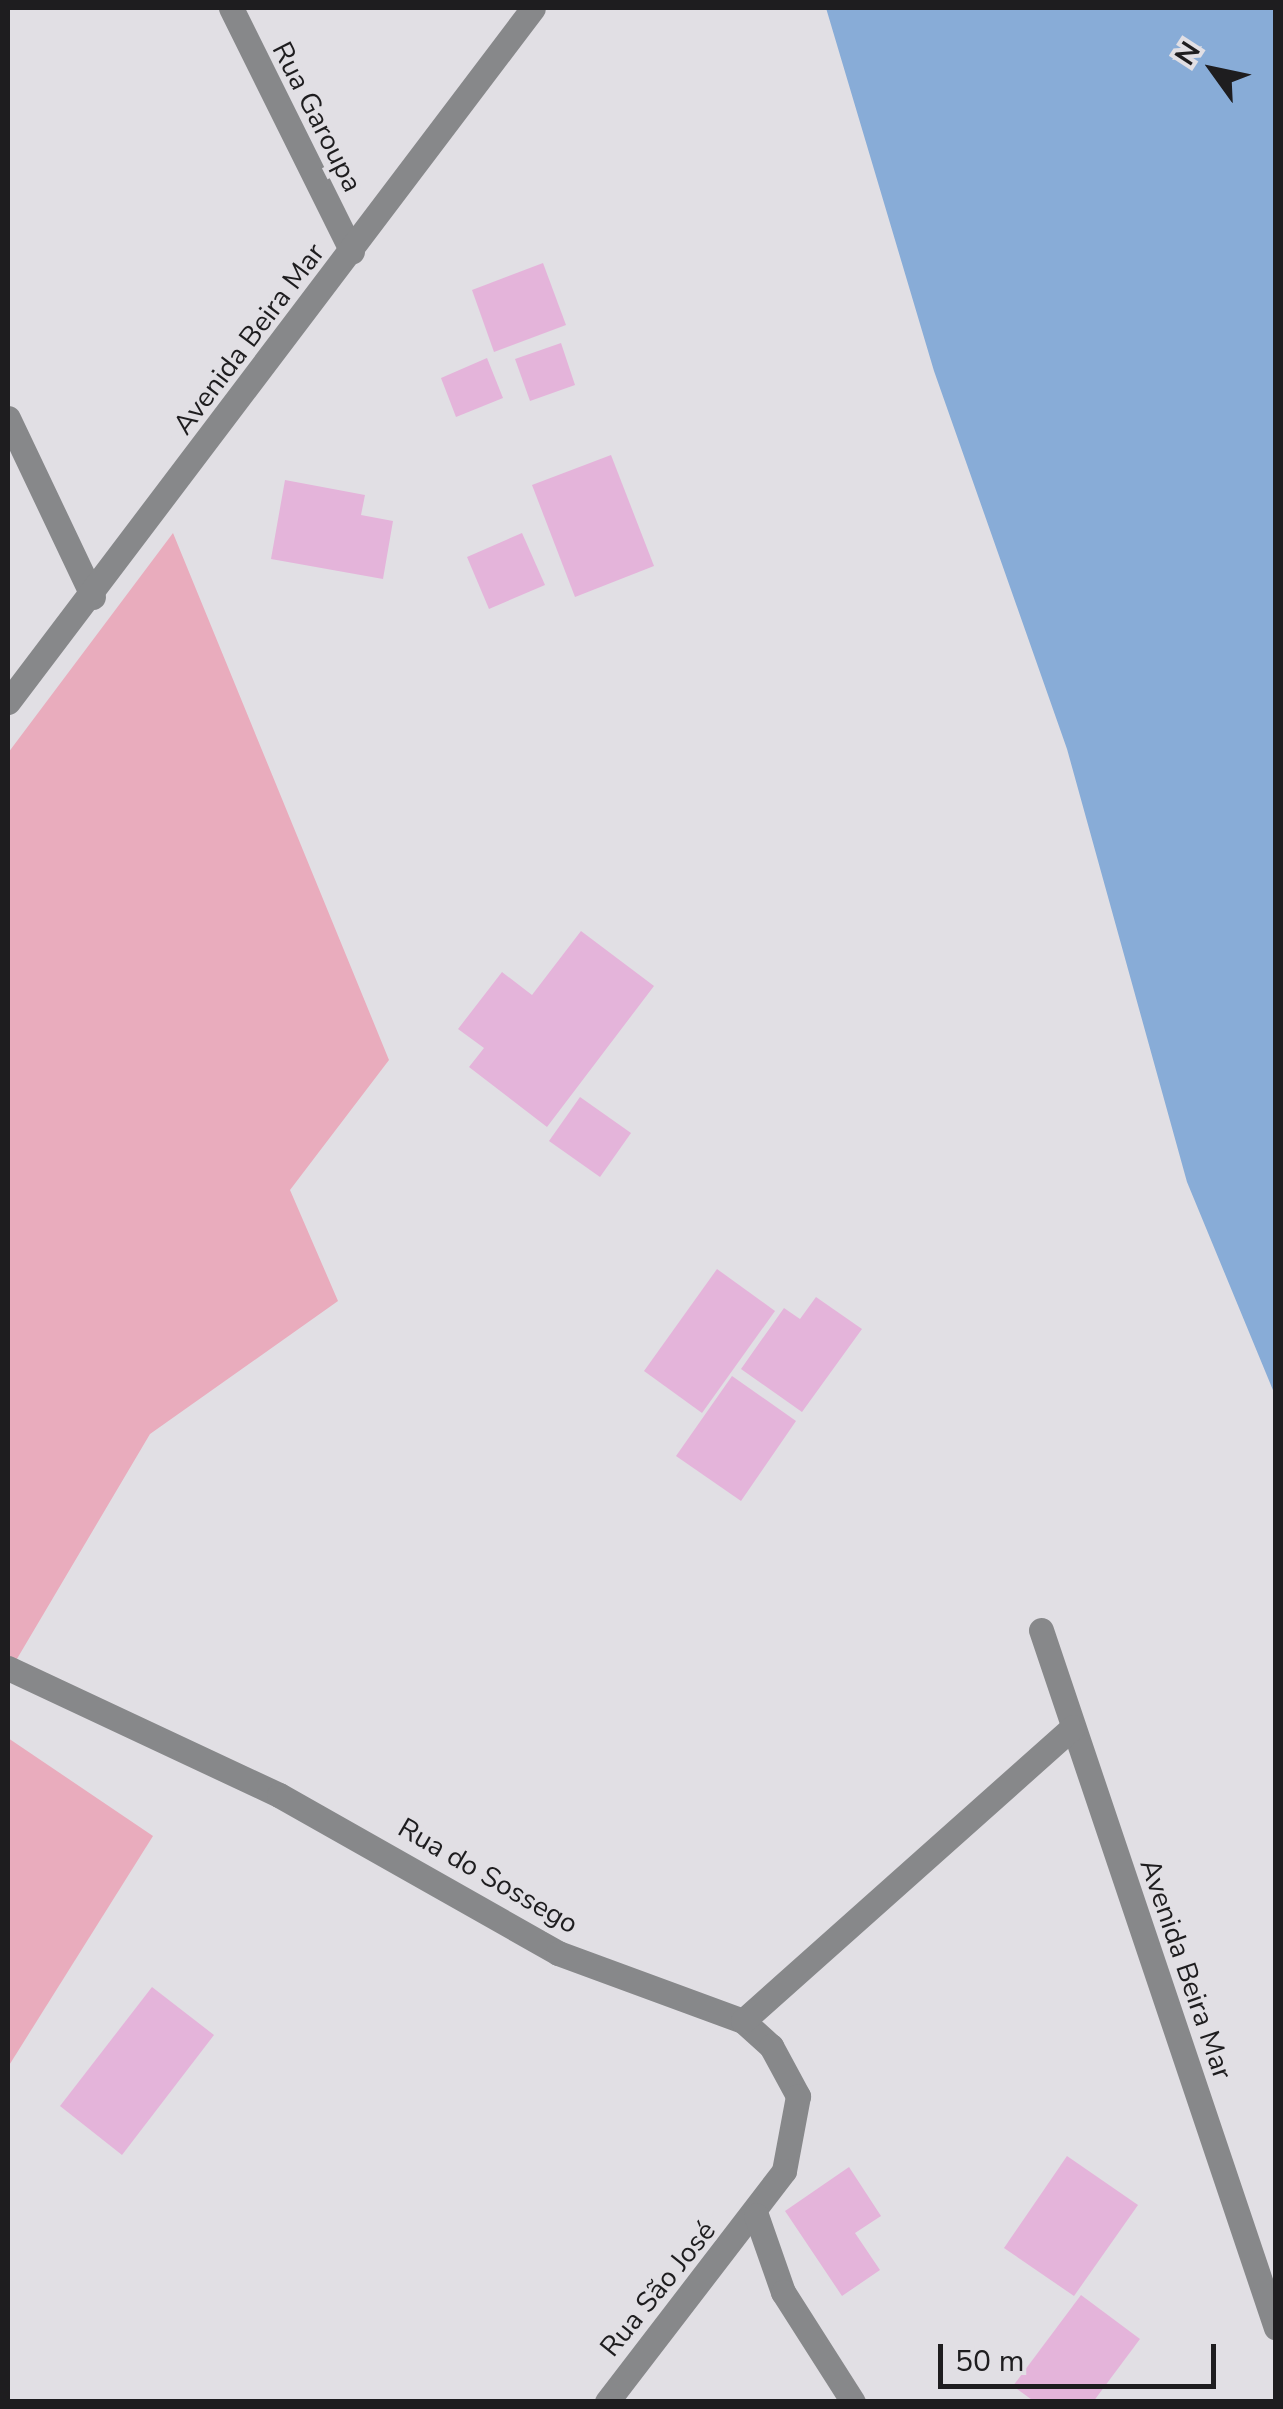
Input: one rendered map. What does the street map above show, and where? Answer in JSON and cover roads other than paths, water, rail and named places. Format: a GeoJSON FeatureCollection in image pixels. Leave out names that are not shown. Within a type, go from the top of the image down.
{"type":"FeatureCollection","features":[{"type":"Feature","properties":{"kind":"street","name":"Rua Garoupa"},"geometry":{"type":"LineString","coordinates":[[230,8],[352,252]]}},
{"type":"Feature","properties":{"kind":"street","name":"Avenida Beira Mar"},"geometry":{"type":"LineString","coordinates":[[8,702],[92,597],[533,8]]}},
{"type":"Feature","properties":{"kind":"street"},"geometry":{"type":"LineString","coordinates":[[8,418],[92,597]]}},
{"type":"Feature","properties":{"kind":"street","name":"Avenida Beira Mar"},"geometry":{"type":"LineString","coordinates":[[1041,1630],[1276,2328]]}},
{"type":"Feature","properties":{"kind":"street","name":"Rua do Sossego"},"geometry":{"type":"LineString","coordinates":[[8,1668],[279,1795],[558,1952],[742,2021],[787,2066],[798,2096],[792,2152],[756,2215]]}},
{"type":"Feature","properties":{"kind":"street"},"geometry":{"type":"LineString","coordinates":[[742,2021],[793,1986],[1009,1775],[1073,1727]]}},
{"type":"Feature","properties":{"kind":"street"},"geometry":{"type":"LineString","coordinates":[[756,2215],[782,2292],[853,2402]]}},
{"type":"Feature","properties":{"kind":"street","name":"Rua São José"},"geometry":{"type":"LineString","coordinates":[[608,2402],[756,2215]]}},
{"type":"Feature","properties":{"kind":"water"},"geometry":{"type":"Polygon","coordinates":[[[826,8],[1275,8],[1275,1395],[1187,1182],[1067,749],[934,371],[826,8]]]}}]}
